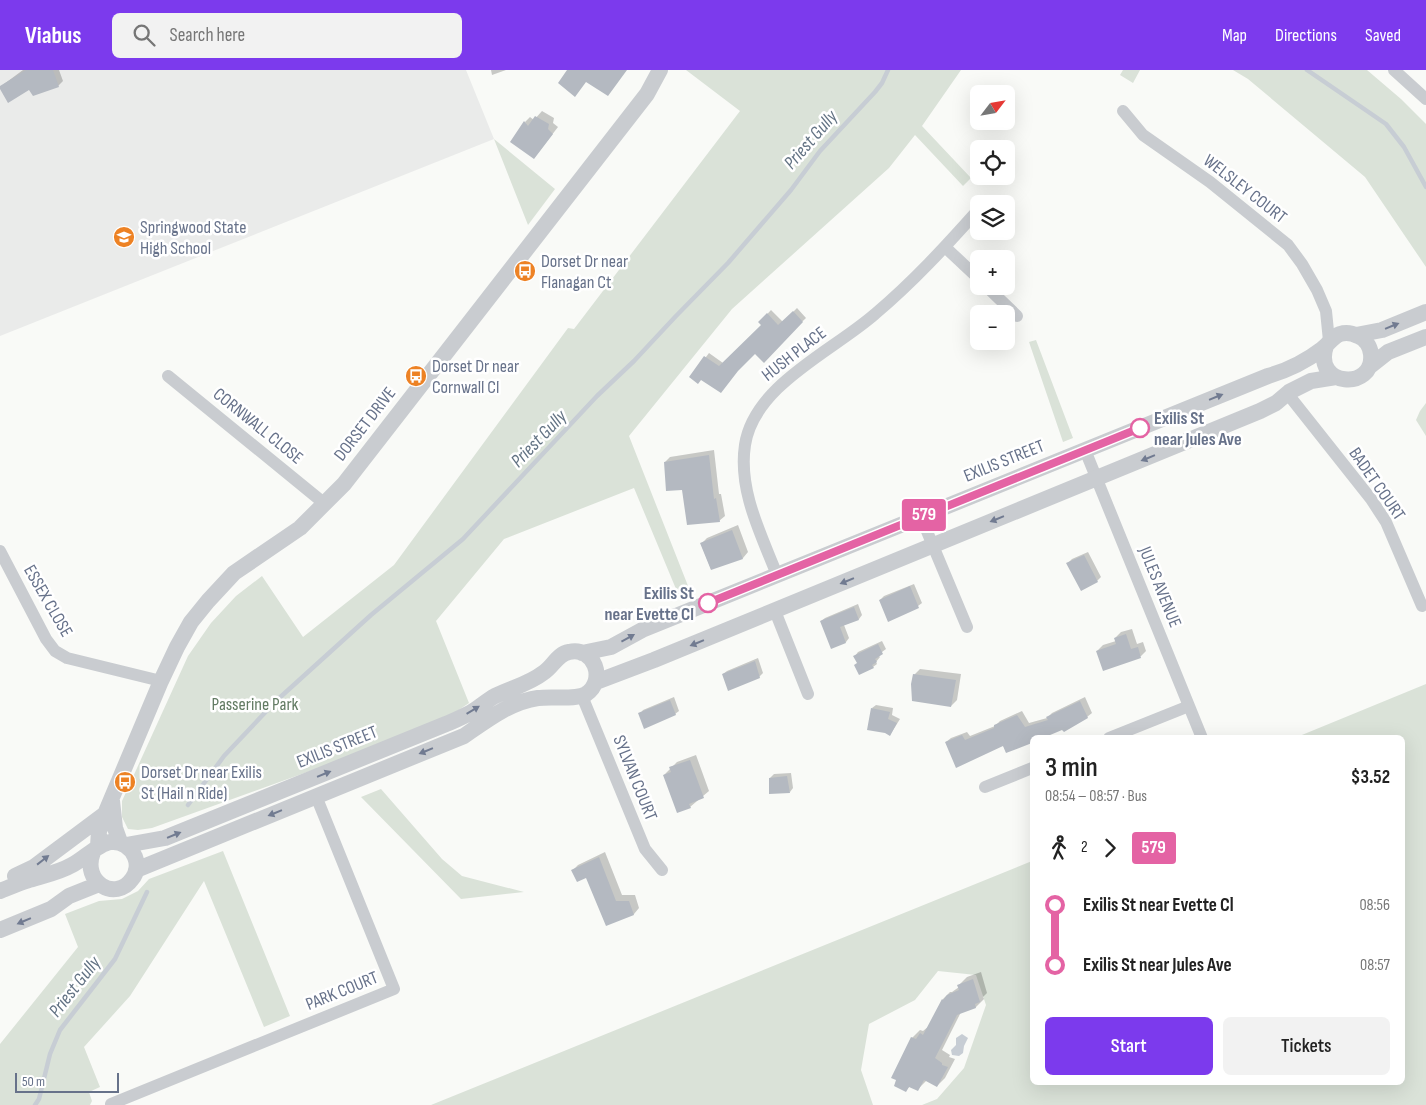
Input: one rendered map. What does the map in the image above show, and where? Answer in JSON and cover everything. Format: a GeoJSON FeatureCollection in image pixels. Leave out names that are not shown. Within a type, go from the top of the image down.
{"type":"FeatureCollection","features":[{"type":"Feature","properties":{"kind":"street","name":"DORSET DRIVE"},"geometry":{"type":"LineString","coordinates":[[95,849],[105,814],[161,681],[191,622],[234,574],[300,528],[344,484],[647,94],[660,70]]}},
{"type":"Feature","properties":{"kind":"street"},"geometry":{"type":"LineString","coordinates":[[1394,70],[1426,100]]}},
{"type":"Feature","properties":{"kind":"street","name":"WELSLEY COURT"},"geometry":{"type":"LineString","coordinates":[[1123,111],[1143,135],[1210,182],[1288,245],[1317,290],[1326,311],[1328,344]]}},
{"type":"Feature","properties":{"kind":"street","name":"HUSH PLACE"},"geometry":{"type":"LineString","coordinates":[[777,575],[747,496],[744,481],[745,444],[758,410],[771,394],[788,379],[874,316],[945,247],[970,219]]}},
{"type":"Feature","properties":{"kind":"street"},"geometry":{"type":"LineString","coordinates":[[945,247],[970,271]]}},
{"type":"Feature","properties":{"kind":"street"},"geometry":{"type":"LineString","coordinates":[[995,295],[1017,316]]}},
{"type":"Feature","properties":{"kind":"street","name":"WELSLEY COURT"},"geometry":{"type":"LineString","coordinates":[[1326,311],[1350,334]]}},
{"type":"Feature","properties":{"kind":"street","name":"EXILIS STREET"},"geometry":{"type":"LineString","coordinates":[[0,891],[29,880],[54,874],[74,865],[105,842],[123,844],[165,838],[446,724],[469,713],[496,696],[544,673],[558,658],[569,651],[582,653],[611,647],[644,629],[1268,376],[1287,370],[1304,362],[1328,344],[1334,337],[1382,330],[1426,312]]}},
{"type":"Feature","properties":{"kind":"street"},"geometry":{"type":"LineString","coordinates":[[1350,334],[1363,338],[1370,352],[1369,366]]}},
{"type":"Feature","properties":{"kind":"street"},"geometry":{"type":"LineString","coordinates":[[1328,344],[1324,360],[1330,373],[1343,380],[1358,378],[1369,366],[1388,352],[1426,337]]}},
{"type":"Feature","properties":{"kind":"street","name":"CORNWALL CLOSE"},"geometry":{"type":"LineString","coordinates":[[168,376],[325,504]]}},
{"type":"Feature","properties":{"kind":"street"},"geometry":{"type":"LineString","coordinates":[[596,682],[775,611],[1260,411],[1276,403],[1287,393],[1312,381],[1336,377]]}},
{"type":"Feature","properties":{"kind":"street","name":"BADET COURT"},"geometry":{"type":"LineString","coordinates":[[1287,393],[1371,499],[1386,522],[1422,606]]}},
{"type":"Feature","properties":{"kind":"street","name":"JULES AVENUE"},"geometry":{"type":"LineString","coordinates":[[1085,450],[1201,735]]}},
{"type":"Feature","properties":{"kind":"street"},"geometry":{"type":"LineString","coordinates":[[921,516],[967,627]]}},
{"type":"Feature","properties":{"kind":"street","name":"ESSEX CLOSE"},"geometry":{"type":"LineString","coordinates":[[0,551],[46,639],[56,651],[67,658],[161,681]]}},
{"type":"Feature","properties":{"kind":"street"},"geometry":{"type":"LineString","coordinates":[[775,611],[808,694]]}},
{"type":"Feature","properties":{"kind":"street"},"geometry":{"type":"LineString","coordinates":[[136,870],[464,736],[496,714],[520,702],[538,698],[574,696],[593,688],[596,682],[596,668],[593,661],[582,653]]}},
{"type":"Feature","properties":{"kind":"street"},"geometry":{"type":"LineString","coordinates":[[554,663],[551,679],[554,686],[574,696]]}},
{"type":"Feature","properties":{"kind":"street","name":"SYLVAN COURT"},"geometry":{"type":"LineString","coordinates":[[574,696],[645,849],[662,870]]}},
{"type":"Feature","properties":{"kind":"street"},"geometry":{"type":"LineString","coordinates":[[1116,735],[1189,706]]}},
{"type":"Feature","properties":{"kind":"street"},"geometry":{"type":"LineString","coordinates":[[985,787],[1030,769]]}},
{"type":"Feature","properties":{"kind":"street","name":"PARK COURT"},"geometry":{"type":"LineString","coordinates":[[111,1104],[394,989],[316,796]]}},
{"type":"Feature","properties":{"kind":"street","name":"DORSET DRIVE"},"geometry":{"type":"LineString","coordinates":[[112,799],[115,828],[123,844]]}},
{"type":"Feature","properties":{"kind":"street"},"geometry":{"type":"LineString","coordinates":[[0,884],[34,867],[105,814]]}},
{"type":"Feature","properties":{"kind":"street"},"geometry":{"type":"LineString","coordinates":[[95,849],[90,861],[90,870],[93,878],[99,884],[108,888],[117,888],[126,885],[132,879],[137,863],[135,856],[123,844]]}},
{"type":"Feature","properties":{"kind":"street"},"geometry":{"type":"LineString","coordinates":[[0,930],[51,909],[69,896],[99,884]]}},
{"type":"Feature","properties":{"kind":"shaded area","name":"Springwood State High School"},"geometry":{"type":"Polygon","coordinates":[[[0,70],[466,70],[494,139],[0,336],[0,70]]]}},
{"type":"Feature","properties":{"kind":"shaded area"},"geometry":{"type":"Polygon","coordinates":[[[962,1034],[968,1038],[963,1053],[959,1056],[952,1055],[951,1050],[956,1045],[956,1038],[962,1034]]]}},
{"type":"Feature","properties":{"kind":"green space","name":"Passerine Park"},"geometry":{"type":"Polygon","coordinates":[[[686,70],[961,70],[922,126],[970,179],[963,186],[915,135],[889,168],[732,309],[629,436],[692,596],[681,601],[634,488],[504,539],[436,621],[469,703],[444,720],[371,749],[152,828],[128,829],[122,817],[122,801],[188,656],[211,623],[236,596],[262,576],[303,637],[394,565],[568,328],[574,329],[740,111],[686,70]]]}},
{"type":"Feature","properties":{"kind":"green space"},"geometry":{"type":"Polygon","coordinates":[[[1123,70],[1140,70],[1133,83],[1120,75],[1123,70]]]}},
{"type":"Feature","properties":{"kind":"green space"},"geometry":{"type":"Polygon","coordinates":[[[1233,70],[1367,70],[1401,99],[1426,124],[1426,267],[1365,177],[1248,79],[1233,70]]]}},
{"type":"Feature","properties":{"kind":"green space"},"geometry":{"type":"Polygon","coordinates":[[[494,139],[555,189],[528,225],[494,139]]]}},
{"type":"Feature","properties":{"kind":"green space"},"geometry":{"type":"Polygon","coordinates":[[[1036,340],[1073,438],[1063,442],[1029,342],[1036,340]]]}},
{"type":"Feature","properties":{"kind":"green space"},"geometry":{"type":"Polygon","coordinates":[[[1426,403],[1426,436],[1416,420],[1426,403]]]}},
{"type":"Feature","properties":{"kind":"green space"},"geometry":{"type":"Polygon","coordinates":[[[1426,684],[1426,1105],[922,1105],[937,1099],[964,1068],[986,1005],[976,975],[938,971],[915,1000],[869,1024],[861,1070],[873,1105],[431,1105],[1030,862],[1030,1085],[1405,1085],[1405,735],[1302,735],[1426,684]]]}},
{"type":"Feature","properties":{"kind":"green space"},"geometry":{"type":"Polygon","coordinates":[[[381,789],[442,859],[462,876],[524,892],[461,899],[361,797],[381,789]]]}},
{"type":"Feature","properties":{"kind":"green space"},"geometry":{"type":"Polygon","coordinates":[[[223,851],[290,1016],[264,1027],[204,881],[130,996],[84,1047],[100,1087],[89,1092],[92,1101],[90,1105],[0,1105],[0,1044],[78,947],[65,914],[99,901],[122,899],[138,891],[149,879],[223,851]]]}},
{"type":"Feature","properties":{"kind":"building"},"geometry":{"type":"Polygon","coordinates":[[[26,70],[53,70],[59,87],[33,96],[29,90],[8,103],[0,86],[26,70]]]}},
{"type":"Feature","properties":{"kind":"building"},"geometry":{"type":"Polygon","coordinates":[[[567,70],[627,70],[608,96],[586,82],[575,97],[558,83],[567,70]]]}},
{"type":"Feature","properties":{"kind":"building"},"geometry":{"type":"Polygon","coordinates":[[[535,116],[549,124],[548,129],[553,134],[534,159],[510,142],[524,121],[528,126],[535,116]]]}},
{"type":"Feature","properties":{"kind":"building"},"geometry":{"type":"Polygon","coordinates":[[[793,311],[803,322],[764,363],[755,354],[738,371],[721,393],[701,380],[698,384],[689,377],[704,356],[719,366],[761,325],[758,322],[767,313],[778,325],[793,311]]]}},
{"type":"Feature","properties":{"kind":"building"},"geometry":{"type":"Polygon","coordinates":[[[709,455],[714,499],[716,498],[720,522],[687,525],[682,490],[666,491],[664,462],[709,455]]]}},
{"type":"Feature","properties":{"kind":"building"},"geometry":{"type":"Polygon","coordinates":[[[732,530],[743,559],[711,570],[700,543],[732,530]]]}},
{"type":"Feature","properties":{"kind":"building"},"geometry":{"type":"Polygon","coordinates":[[[1084,555],[1098,582],[1081,591],[1066,563],[1084,555]]]}},
{"type":"Feature","properties":{"kind":"building"},"geometry":{"type":"Polygon","coordinates":[[[910,586],[919,608],[888,622],[879,600],[910,586]]]}},
{"type":"Feature","properties":{"kind":"building"},"geometry":{"type":"Polygon","coordinates":[[[854,607],[859,620],[840,627],[846,643],[831,649],[820,621],[854,607]]]}},
{"type":"Feature","properties":{"kind":"building"},"geometry":{"type":"Polygon","coordinates":[[[1126,634],[1131,649],[1138,647],[1141,658],[1103,671],[1096,651],[1116,644],[1114,638],[1126,634]]]}},
{"type":"Feature","properties":{"kind":"building"},"geometry":{"type":"Polygon","coordinates":[[[878,644],[883,654],[875,659],[877,662],[872,665],[874,668],[859,675],[854,665],[857,663],[853,656],[878,644]]]}},
{"type":"Feature","properties":{"kind":"building"},"geometry":{"type":"Polygon","coordinates":[[[755,661],[760,678],[728,691],[722,674],[755,661]]]}},
{"type":"Feature","properties":{"kind":"building"},"geometry":{"type":"Polygon","coordinates":[[[913,674],[956,680],[951,707],[912,701],[911,684],[913,674]]]}},
{"type":"Feature","properties":{"kind":"building"},"geometry":{"type":"Polygon","coordinates":[[[670,700],[676,715],[644,729],[638,713],[670,700]]]}},
{"type":"Feature","properties":{"kind":"building"},"geometry":{"type":"Polygon","coordinates":[[[1080,701],[1088,718],[1064,732],[1062,730],[1050,735],[1030,735],[1030,744],[1006,753],[1003,746],[956,768],[945,742],[962,735],[965,740],[994,728],[994,725],[1017,715],[1025,727],[1048,720],[1046,717],[1080,701]]]}},
{"type":"Feature","properties":{"kind":"building"},"geometry":{"type":"Polygon","coordinates":[[[871,708],[890,712],[888,719],[897,723],[890,736],[885,733],[867,730],[871,708]]]}},
{"type":"Feature","properties":{"kind":"building"},"geometry":{"type":"Polygon","coordinates":[[[690,760],[704,798],[689,804],[691,808],[677,813],[663,775],[671,772],[669,767],[690,760]]]}},
{"type":"Feature","properties":{"kind":"building"},"geometry":{"type":"Polygon","coordinates":[[[787,776],[790,793],[769,794],[769,778],[787,776]]]}},
{"type":"Feature","properties":{"kind":"building"},"geometry":{"type":"Polygon","coordinates":[[[599,857],[616,901],[629,901],[634,915],[606,926],[586,878],[577,882],[571,870],[599,857]]]}},
{"type":"Feature","properties":{"kind":"building"},"geometry":{"type":"Polygon","coordinates":[[[973,979],[980,1002],[975,1004],[976,1008],[957,1015],[935,1058],[942,1065],[948,1067],[937,1087],[924,1080],[918,1091],[909,1087],[906,1092],[894,1086],[896,1080],[891,1078],[911,1037],[916,1039],[920,1033],[923,1035],[942,999],[959,990],[957,985],[973,979]]]}},
{"type":"Feature","properties":{"kind":"waterway","name":"Priest Gully"},"geometry":{"type":"LineString","coordinates":[[188,805],[224,756],[276,701],[371,615],[463,539],[597,396],[634,361],[728,263],[791,190],[820,151],[875,92],[888,70]]}},
{"type":"Feature","properties":{"kind":"waterway"},"geometry":{"type":"LineString","coordinates":[[1307,70],[1386,124],[1404,147],[1426,187]]}},
{"type":"Feature","properties":{"kind":"waterway","name":"Priest Gully"},"geometry":{"type":"LineString","coordinates":[[35,1105],[39,1099],[50,1054],[60,1030],[115,959],[147,892]]}},
{"type":"Feature","properties":{"kind":"bus line","name":"579"},"geometry":{"type":"LineString","coordinates":[[708,603],[1140,428]]}},
{"type":"Feature","properties":{"kind":"place","name":"Springwood State High School"},"geometry":{"type":"Point","coordinates":[124,237]}},
{"type":"Feature","properties":{"kind":"place","name":"Dorset Dr near Flanagan Ct"},"geometry":{"type":"Point","coordinates":[525,271]}},
{"type":"Feature","properties":{"kind":"place","name":"Dorset Dr near Cornwall Cl"},"geometry":{"type":"Point","coordinates":[416,376]}},
{"type":"Feature","properties":{"kind":"place","name":"Exilis St near Jules Ave"},"geometry":{"type":"Point","coordinates":[1140,428]}},
{"type":"Feature","properties":{"kind":"place","name":"Exilis St near Evette Cl"},"geometry":{"type":"Point","coordinates":[708,603]}},
{"type":"Feature","properties":{"kind":"place","name":"Dorset Dr near Exilis St (Hail n Ride)"},"geometry":{"type":"Point","coordinates":[125,782]}}]}
